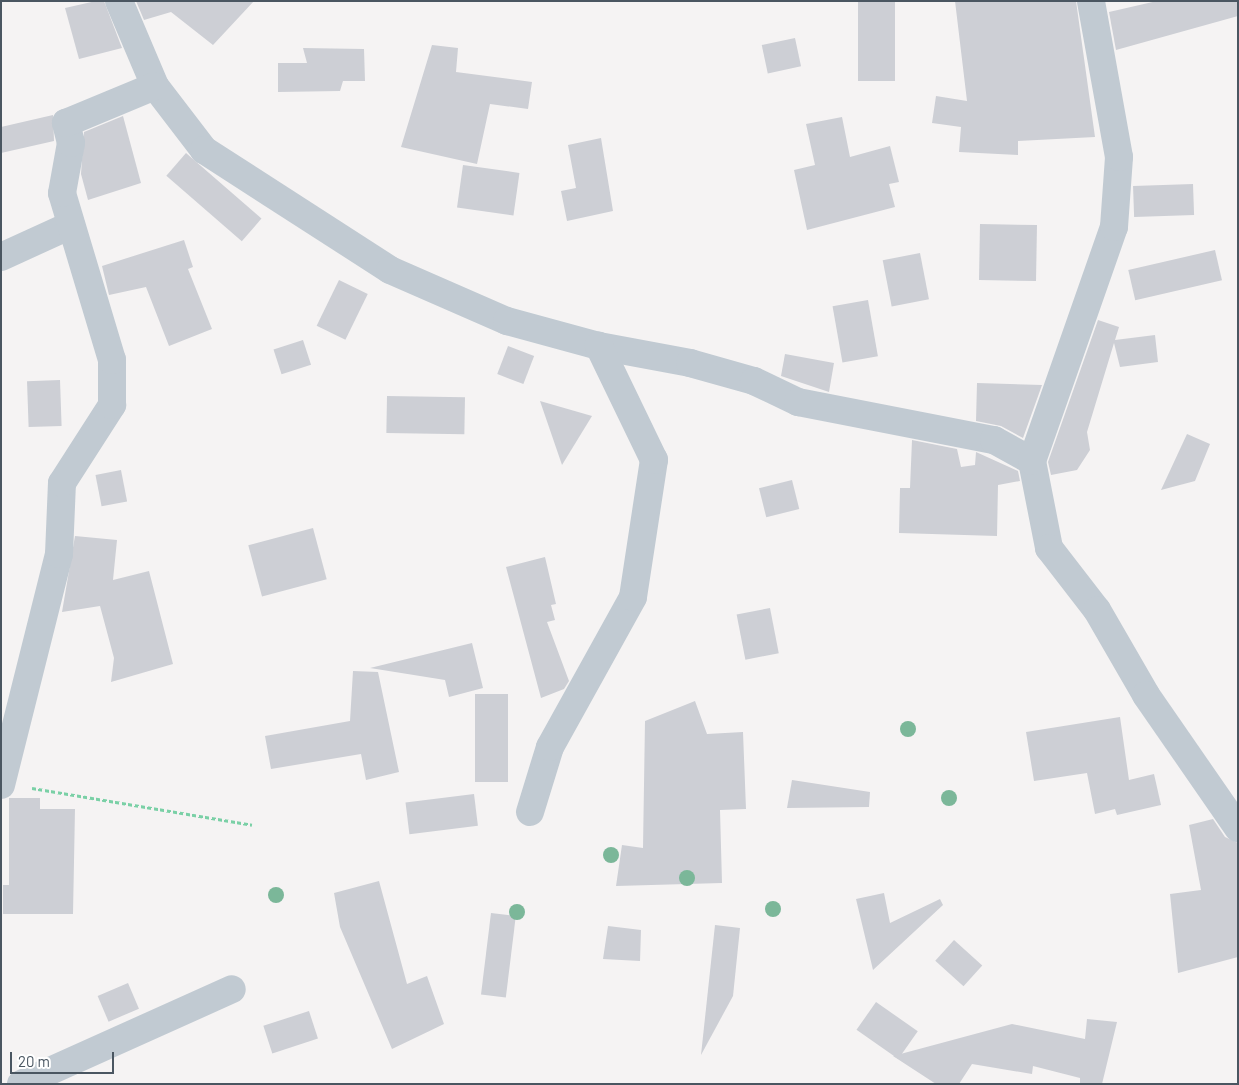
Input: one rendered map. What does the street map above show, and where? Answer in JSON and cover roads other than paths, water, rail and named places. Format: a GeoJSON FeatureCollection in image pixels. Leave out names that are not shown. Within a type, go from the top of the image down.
{"type":"FeatureCollection","features":[{"type":"Feature","properties":{"kind":"street"},"geometry":{"type":"LineString","coordinates":[[119,1],[155,86],[204,150],[390,270],[507,321],[599,346],[690,363],[754,381],[798,402],[994,440],[1032,461]]}},
{"type":"Feature","properties":{"kind":"street"},"geometry":{"type":"LineString","coordinates":[[1091,1],[1119,157],[1114,227],[1032,461],[1049,548],[1097,610],[1146,695],[1238,828]]}},
{"type":"Feature","properties":{"kind":"street"},"geometry":{"type":"LineString","coordinates":[[3,773],[59,554],[62,484],[112,405],[112,360],[62,192],[71,143],[66,122],[155,86]]}},
{"type":"Feature","properties":{"kind":"street"},"geometry":{"type":"LineString","coordinates":[[1,257],[71,225]]}},
{"type":"Feature","properties":{"kind":"street"},"geometry":{"type":"LineString","coordinates":[[530,812],[550,747],[633,597],[654,460],[599,346]]}},
{"type":"Feature","properties":{"kind":"street"},"geometry":{"type":"LineString","coordinates":[[20,1084],[232,989]]}}]}
